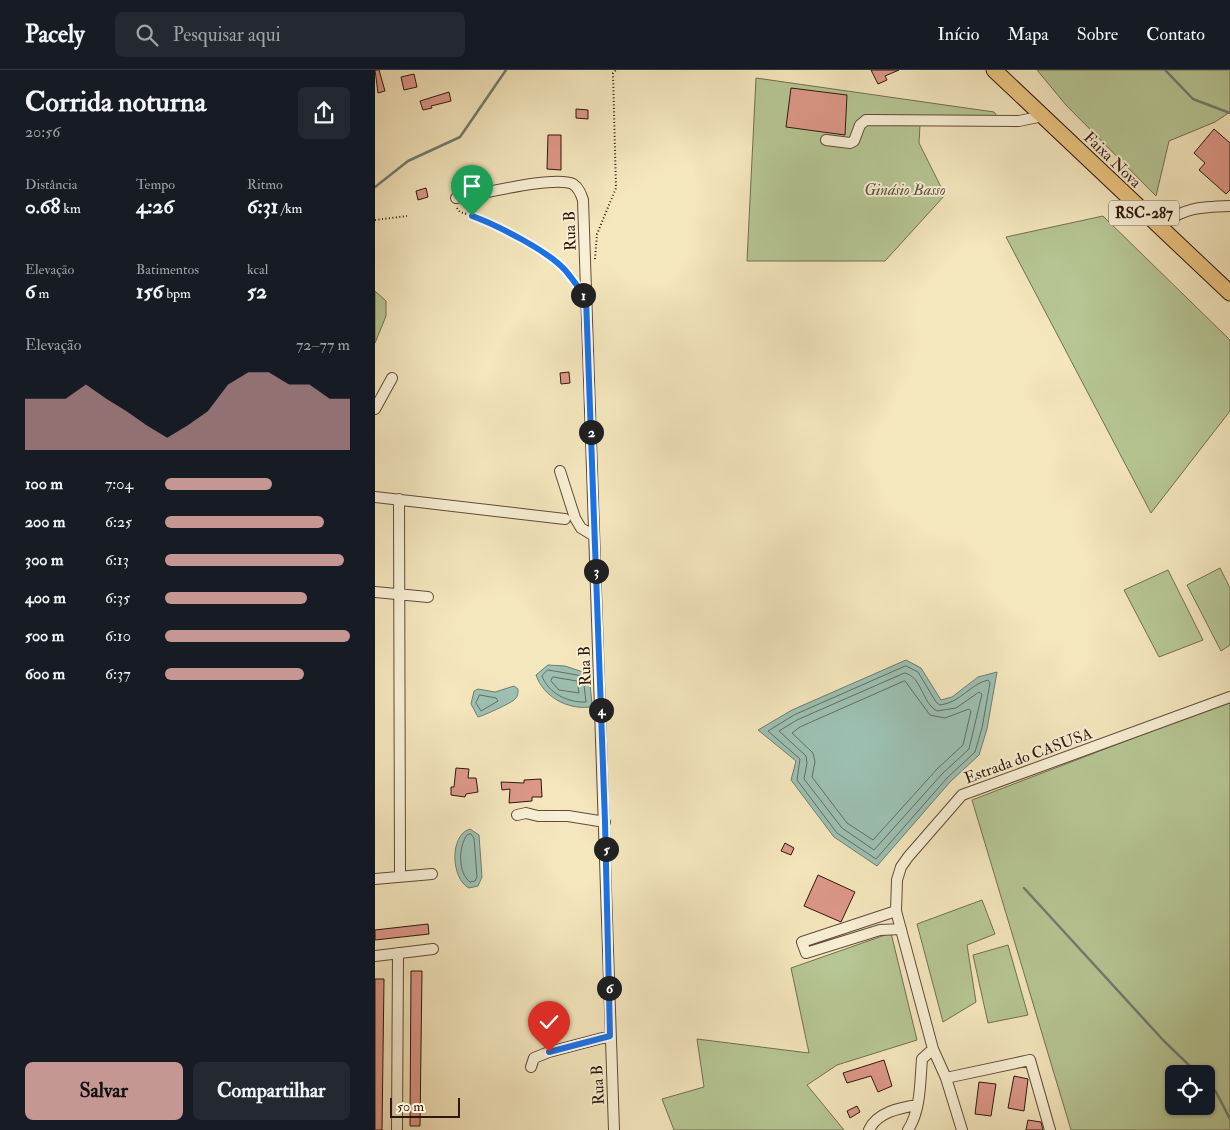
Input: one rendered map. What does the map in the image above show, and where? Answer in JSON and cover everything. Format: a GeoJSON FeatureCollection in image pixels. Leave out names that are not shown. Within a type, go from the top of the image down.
{"type":"FeatureCollection","features":[{"type":"Feature","properties":{"kind":"highway","name":"Faixa Nova"},"geometry":{"type":"LineString","coordinates":[[994,70],[1230,293]]}},
{"type":"Feature","properties":{"kind":"street"},"geometry":{"type":"LineString","coordinates":[[826,140],[850,143],[854,141],[860,124],[865,120],[1019,121],[1043,116]]}},
{"type":"Feature","properties":{"kind":"street","name":"Rua B"},"geometry":{"type":"LineString","coordinates":[[456,198],[521,187],[568,183],[579,189],[583,200],[614,1130]]}},
{"type":"Feature","properties":{"kind":"street"},"geometry":{"type":"LineString","coordinates":[[1157,225],[1182,211],[1203,207],[1230,206]]}},
{"type":"Feature","properties":{"kind":"street"},"geometry":{"type":"LineString","coordinates":[[375,409],[392,378]]}},
{"type":"Feature","properties":{"kind":"street"},"geometry":{"type":"LineString","coordinates":[[560,471],[575,518],[581,528],[594,536]]}},
{"type":"Feature","properties":{"kind":"street"},"geometry":{"type":"LineString","coordinates":[[375,496],[565,519]]}},
{"type":"Feature","properties":{"kind":"street"},"geometry":{"type":"LineString","coordinates":[[399,499],[400,876]]}},
{"type":"Feature","properties":{"kind":"street"},"geometry":{"type":"LineString","coordinates":[[375,592],[428,597]]}},
{"type":"Feature","properties":{"kind":"street","name":"Estrada do CASUSA"},"geometry":{"type":"LineString","coordinates":[[963,1130],[946,1078],[933,1050],[896,911],[895,895],[901,867],[962,795],[1230,697]]}},
{"type":"Feature","properties":{"kind":"street"},"geometry":{"type":"LineString","coordinates":[[517,815],[526,813],[538,816],[568,816],[605,822]]}},
{"type":"Feature","properties":{"kind":"street"},"geometry":{"type":"LineString","coordinates":[[375,879],[432,874]]}},
{"type":"Feature","properties":{"kind":"street"},"geometry":{"type":"LineString","coordinates":[[896,911],[802,942],[805,953],[880,930],[901,929]]}},
{"type":"Feature","properties":{"kind":"street"},"geometry":{"type":"LineString","coordinates":[[876,918],[880,930]]}},
{"type":"Feature","properties":{"kind":"street"},"geometry":{"type":"LineString","coordinates":[[375,956],[433,950]]}},
{"type":"Feature","properties":{"kind":"street"},"geometry":{"type":"LineString","coordinates":[[397,1130],[399,953]]}},
{"type":"Feature","properties":{"kind":"street"},"geometry":{"type":"LineString","coordinates":[[531,1068],[534,1058],[549,1052],[610,1036]]}},
{"type":"Feature","properties":{"kind":"street"},"geometry":{"type":"LineString","coordinates":[[908,1130],[917,1104],[922,1059],[933,1050]]}},
{"type":"Feature","properties":{"kind":"street"},"geometry":{"type":"LineString","coordinates":[[946,1078],[1030,1060],[1050,1130]]}},
{"type":"Feature","properties":{"kind":"street"},"geometry":{"type":"LineString","coordinates":[[869,1130],[872,1124],[885,1114],[917,1104]]}},
{"type":"Feature","properties":{"kind":"path"},"geometry":{"type":"LineString","coordinates":[[585,266],[596,258],[597,234],[616,188],[613,73],[616,70]]}},
{"type":"Feature","properties":{"kind":"path"},"geometry":{"type":"LineString","coordinates":[[456,198],[457,209],[460,212],[498,226],[564,269],[586,298]]}},
{"type":"Feature","properties":{"kind":"path"},"geometry":{"type":"LineString","coordinates":[[375,220],[407,216]]}},
{"type":"Feature","properties":{"kind":"green space"},"geometry":{"type":"Polygon","coordinates":[[[1037,70],[1230,70],[1230,112],[1215,122],[1169,141],[1156,196],[1066,105],[1037,70]]]}},
{"type":"Feature","properties":{"kind":"green space","name":"Ginásio Basso"},"geometry":{"type":"Polygon","coordinates":[[[756,78],[994,112],[1004,125],[920,125],[919,143],[945,195],[885,261],[747,261],[756,78]]]}},
{"type":"Feature","properties":{"kind":"green space"},"geometry":{"type":"Polygon","coordinates":[[[1103,216],[1230,340],[1230,411],[1151,513],[1006,237],[1103,216]]]}},
{"type":"Feature","properties":{"kind":"green space"},"geometry":{"type":"Polygon","coordinates":[[[375,291],[386,301],[386,316],[375,343],[375,291]]]}},
{"type":"Feature","properties":{"kind":"green space"},"geometry":{"type":"Polygon","coordinates":[[[1220,568],[1230,588],[1230,645],[1221,651],[1187,585],[1220,568]]]}},
{"type":"Feature","properties":{"kind":"green space"},"geometry":{"type":"Polygon","coordinates":[[[1168,570],[1203,640],[1159,657],[1124,590],[1168,570]]]}},
{"type":"Feature","properties":{"kind":"green space"},"geometry":{"type":"Polygon","coordinates":[[[1230,701],[1230,1130],[1071,1130],[972,800],[1230,701]]]}},
{"type":"Feature","properties":{"kind":"green space"},"geometry":{"type":"Polygon","coordinates":[[[982,900],[995,934],[967,945],[976,1002],[943,1022],[917,924],[982,900]]]}},
{"type":"Feature","properties":{"kind":"green space"},"geometry":{"type":"Polygon","coordinates":[[[891,933],[917,1040],[837,1065],[807,1085],[844,1130],[674,1130],[662,1099],[704,1087],[697,1039],[809,1053],[791,968],[891,933]]]}},
{"type":"Feature","properties":{"kind":"green space"},"geometry":{"type":"Polygon","coordinates":[[[1008,945],[1028,1015],[988,1023],[973,955],[1008,945]]]}},
{"type":"Feature","properties":{"kind":"water"},"geometry":{"type":"Polygon","coordinates":[[[906,660],[921,668],[941,700],[952,697],[978,677],[997,672],[987,729],[979,755],[950,782],[877,866],[834,837],[791,780],[796,761],[758,730],[792,710],[906,660]]]}},
{"type":"Feature","properties":{"kind":"water"},"geometry":{"type":"Polygon","coordinates":[[[548,665],[565,666],[589,674],[592,704],[590,707],[565,704],[544,689],[536,675],[548,665]]]}},
{"type":"Feature","properties":{"kind":"water"},"geometry":{"type":"Polygon","coordinates":[[[514,686],[518,689],[518,693],[514,700],[478,717],[471,704],[474,691],[478,689],[495,692],[514,686]]]}},
{"type":"Feature","properties":{"kind":"water"},"geometry":{"type":"Polygon","coordinates":[[[470,829],[479,835],[482,877],[478,886],[469,888],[459,876],[455,857],[458,839],[470,829]]]}},
{"type":"Feature","properties":{"kind":"building"},"geometry":{"type":"Polygon","coordinates":[[[375,70],[379,70],[385,91],[378,93],[375,70]]]}},
{"type":"Feature","properties":{"kind":"building"},"geometry":{"type":"Polygon","coordinates":[[[871,70],[899,70],[885,76],[887,80],[878,84],[871,70]]]}},
{"type":"Feature","properties":{"kind":"building"},"geometry":{"type":"Polygon","coordinates":[[[414,74],[417,87],[404,90],[401,77],[414,74]]]}},
{"type":"Feature","properties":{"kind":"building"},"geometry":{"type":"Polygon","coordinates":[[[791,88],[847,95],[845,135],[786,127],[791,88]]]}},
{"type":"Feature","properties":{"kind":"building"},"geometry":{"type":"Polygon","coordinates":[[[449,92],[451,101],[423,110],[420,101],[449,92]]]}},
{"type":"Feature","properties":{"kind":"building"},"geometry":{"type":"Polygon","coordinates":[[[576,109],[588,110],[588,119],[576,118],[576,109]]]}},
{"type":"Feature","properties":{"kind":"building"},"geometry":{"type":"Polygon","coordinates":[[[1214,129],[1230,143],[1230,190],[1226,194],[1199,170],[1205,163],[1194,153],[1214,129]]]}},
{"type":"Feature","properties":{"kind":"building"},"geometry":{"type":"Polygon","coordinates":[[[548,135],[561,135],[561,170],[547,169],[548,135]]]}},
{"type":"Feature","properties":{"kind":"building"},"geometry":{"type":"Polygon","coordinates":[[[426,188],[428,197],[418,200],[416,191],[426,188]]]}},
{"type":"Feature","properties":{"kind":"building"},"geometry":{"type":"Polygon","coordinates":[[[569,372],[570,383],[561,384],[560,373],[569,372]]]}},
{"type":"Feature","properties":{"kind":"building"},"geometry":{"type":"Polygon","coordinates":[[[456,768],[469,769],[468,778],[476,778],[478,792],[466,794],[465,797],[451,795],[456,768]]]}},
{"type":"Feature","properties":{"kind":"building"},"geometry":{"type":"Polygon","coordinates":[[[541,779],[542,797],[532,797],[532,801],[509,803],[510,789],[502,790],[501,782],[524,783],[524,780],[541,779]]]}},
{"type":"Feature","properties":{"kind":"building"},"geometry":{"type":"Polygon","coordinates":[[[785,843],[794,848],[791,855],[781,851],[785,843]]]}},
{"type":"Feature","properties":{"kind":"building"},"geometry":{"type":"Polygon","coordinates":[[[818,875],[855,892],[841,922],[804,906],[818,875]]]}},
{"type":"Feature","properties":{"kind":"building"},"geometry":{"type":"Polygon","coordinates":[[[428,924],[429,934],[375,940],[375,930],[428,924]]]}},
{"type":"Feature","properties":{"kind":"building"},"geometry":{"type":"Polygon","coordinates":[[[411,971],[422,971],[420,1126],[410,1126],[411,971]]]}},
{"type":"Feature","properties":{"kind":"building"},"geometry":{"type":"Polygon","coordinates":[[[375,979],[384,979],[382,1130],[375,1130],[375,979]]]}},
{"type":"Feature","properties":{"kind":"building"},"geometry":{"type":"Polygon","coordinates":[[[884,1060],[892,1086],[878,1092],[871,1076],[847,1083],[843,1073],[884,1060]]]}},
{"type":"Feature","properties":{"kind":"building"},"geometry":{"type":"Polygon","coordinates":[[[1014,1076],[1028,1079],[1024,1111],[1008,1108],[1014,1076]]]}},
{"type":"Feature","properties":{"kind":"building"},"geometry":{"type":"Polygon","coordinates":[[[979,1082],[996,1084],[991,1116],[975,1114],[979,1082]]]}},
{"type":"Feature","properties":{"kind":"building"},"geometry":{"type":"Polygon","coordinates":[[[857,1106],[860,1112],[850,1118],[847,1111],[857,1106]]]}},
{"type":"Feature","properties":{"kind":"building"},"geometry":{"type":"Polygon","coordinates":[[[1028,1120],[1041,1122],[1043,1130],[1026,1130],[1028,1120]]]}},
{"type":"Feature","properties":{"kind":"waterway"},"geometry":{"type":"LineString","coordinates":[[375,187],[408,161],[460,137],[506,70]]}},
{"type":"Feature","properties":{"kind":"waterway"},"geometry":{"type":"LineString","coordinates":[[1165,70],[1193,99],[1230,113]]}},
{"type":"Feature","properties":{"kind":"waterway"},"geometry":{"type":"LineString","coordinates":[[1024,888],[1163,1040],[1189,1065]]}},
{"type":"Feature","properties":{"kind":"waterway"},"geometry":{"type":"LineString","coordinates":[[1215,1091],[1230,1119]]}},
{"type":"Feature","properties":{"kind":"route"},"geometry":{"type":"LineString","coordinates":[[472,216],[498,226],[547,256],[564,269],[586,298],[605,822],[610,1036],[549,1052]]}}]}
